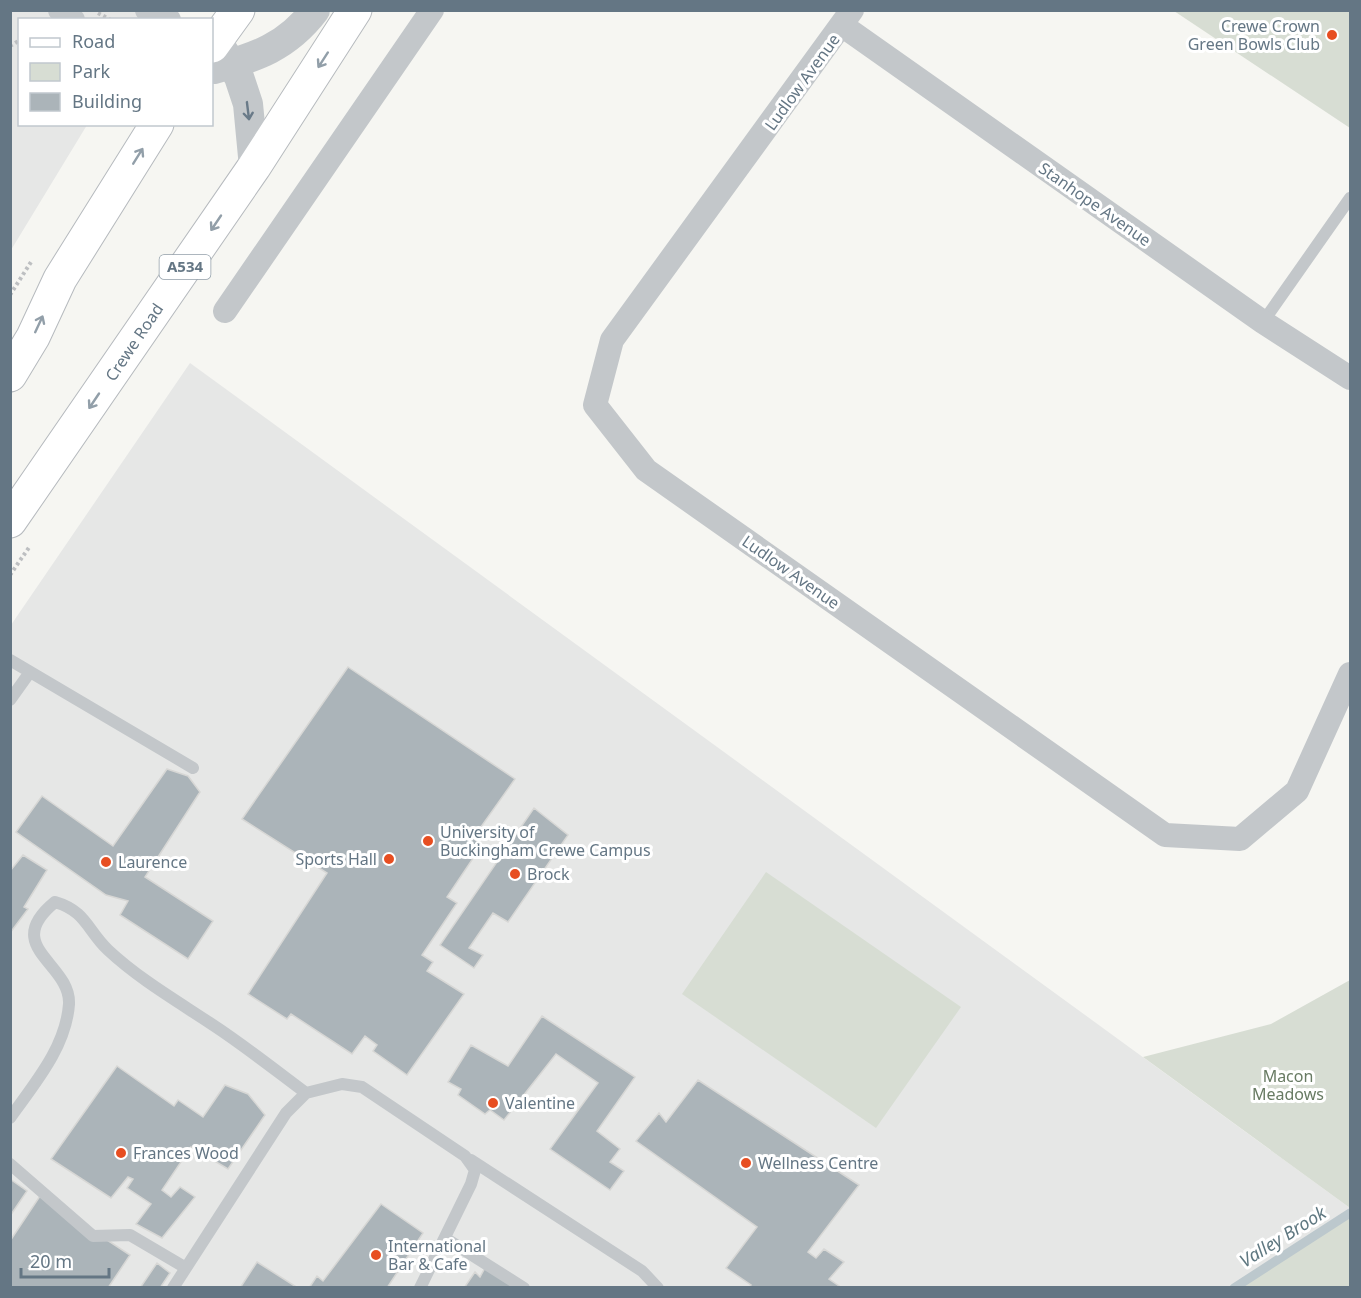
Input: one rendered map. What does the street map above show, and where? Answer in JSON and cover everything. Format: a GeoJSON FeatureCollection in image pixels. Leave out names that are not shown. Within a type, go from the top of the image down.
{"type":"FeatureCollection","features":[{"type":"Feature","properties":{"kind":"main road"},"geometry":{"type":"LineString","coordinates":[[216,51],[238,10]]}},
{"type":"Feature","properties":{"kind":"main road","name":"Crewe Road"},"geometry":{"type":"LineString","coordinates":[[10,521],[254,167],[355,10]]}},
{"type":"Feature","properties":{"kind":"main road"},"geometry":{"type":"LineString","coordinates":[[10,375],[33,337],[60,279],[156,126]]}},
{"type":"Feature","properties":{"kind":"street"},"geometry":{"type":"LineString","coordinates":[[147,10],[164,18]]}},
{"type":"Feature","properties":{"kind":"street"},"geometry":{"type":"LineString","coordinates":[[216,51],[272,50],[306,21],[315,10]]}},
{"type":"Feature","properties":{"kind":"street"},"geometry":{"type":"LineString","coordinates":[[225,311],[432,10]]}},
{"type":"Feature","properties":{"kind":"street","name":"Stanhope Avenue"},"geometry":{"type":"LineString","coordinates":[[848,18],[1263,322],[1350,378]]}},
{"type":"Feature","properties":{"kind":"street","name":"Ludlow Avenue"},"geometry":{"type":"LineString","coordinates":[[848,18],[612,340],[595,405],[646,470],[1165,835],[1240,839],[1298,791],[1350,674]]}},
{"type":"Feature","properties":{"kind":"street"},"geometry":{"type":"LineString","coordinates":[[216,51],[248,104],[254,167]]}},
{"type":"Feature","properties":{"kind":"lane"},"geometry":{"type":"LineString","coordinates":[[1263,322],[1350,198]]}},
{"type":"Feature","properties":{"kind":"lane"},"geometry":{"type":"LineString","coordinates":[[10,660],[193,768]]}},
{"type":"Feature","properties":{"kind":"lane"},"geometry":{"type":"LineString","coordinates":[[10,700],[30,672]]}},
{"type":"Feature","properties":{"kind":"lane"},"geometry":{"type":"LineString","coordinates":[[10,1118],[65,1033],[69,1000],[61,979],[47,964],[37,946],[33,929],[40,914],[56,902],[72,907],[84,917],[95,938],[123,964],[216,1027],[306,1093]]}},
{"type":"Feature","properties":{"kind":"lane"},"geometry":{"type":"LineString","coordinates":[[172,1287],[286,1113],[306,1093],[342,1084],[362,1087],[642,1271],[658,1287]]}},
{"type":"Feature","properties":{"kind":"lane"},"geometry":{"type":"LineString","coordinates":[[420,1287],[471,1184],[475,1170],[465,1156]]}},
{"type":"Feature","properties":{"kind":"lane"},"geometry":{"type":"LineString","coordinates":[[10,1164],[93,1236],[130,1235],[186,1268]]}},
{"type":"Feature","properties":{"kind":"lane"},"geometry":{"type":"LineString","coordinates":[[445,1238],[524,1287]]}},
{"type":"Feature","properties":{"kind":"path"},"geometry":{"type":"LineString","coordinates":[[93,10],[107,18]]}},
{"type":"Feature","properties":{"kind":"shaded area"},"geometry":{"type":"Polygon","coordinates":[[[11,11],[174,11],[168,18],[18,18],[18,126],[86,126],[11,250],[11,11]]]}},
{"type":"Feature","properties":{"kind":"shaded area","name":"University of Buckingham Crewe Campus"},"geometry":{"type":"Polygon","coordinates":[[[190,363],[1350,1208],[1350,1213],[1234,1287],[11,1288],[11,625],[190,363]]]}},
{"type":"Feature","properties":{"kind":"green space"},"geometry":{"type":"Polygon","coordinates":[[[1174,11],[1350,11],[1350,128],[1174,11]]]}},
{"type":"Feature","properties":{"kind":"green space"},"geometry":{"type":"Polygon","coordinates":[[[766,872],[961,1007],[876,1128],[682,994],[766,872]]]}},
{"type":"Feature","properties":{"kind":"green space","name":"Macon Meadows"},"geometry":{"type":"Polygon","coordinates":[[[1350,980],[1350,1208],[1143,1057],[1271,1024],[1350,980]]]}},
{"type":"Feature","properties":{"kind":"green space"},"geometry":{"type":"Polygon","coordinates":[[[1350,1213],[1350,1287],[1234,1287],[1350,1213]]]}},
{"type":"Feature","properties":{"kind":"building","name":"Sports Hall"},"geometry":{"type":"Polygon","coordinates":[[[348,667],[515,779],[473,838],[482,845],[447,897],[457,903],[422,955],[433,962],[427,971],[464,994],[407,1075],[373,1051],[377,1045],[365,1036],[352,1054],[291,1014],[287,1019],[248,994],[327,873],[242,819],[348,667]]]}},
{"type":"Feature","properties":{"kind":"building","name":"Laurence"},"geometry":{"type":"Polygon","coordinates":[[[167,769],[188,776],[200,792],[145,877],[213,921],[188,959],[120,915],[128,901],[106,895],[16,832],[42,796],[113,846],[167,769]]]}},
{"type":"Feature","properties":{"kind":"building","name":"Brock"},"geometry":{"type":"Polygon","coordinates":[[[534,808],[568,835],[508,922],[493,913],[469,948],[483,955],[474,968],[440,945],[534,808]]]}},
{"type":"Feature","properties":{"kind":"building"},"geometry":{"type":"Polygon","coordinates":[[[23,855],[47,870],[24,907],[28,909],[10,933],[10,871],[23,855]]]}},
{"type":"Feature","properties":{"kind":"building","name":"Valentine"},"geometry":{"type":"Polygon","coordinates":[[[542,1016],[635,1077],[597,1131],[620,1149],[610,1162],[624,1171],[610,1190],[550,1149],[598,1083],[556,1054],[504,1120],[490,1110],[485,1114],[458,1095],[461,1089],[448,1082],[471,1045],[508,1066],[542,1016]]]}},
{"type":"Feature","properties":{"kind":"building","name":"Frances Wood"},"geometry":{"type":"Polygon","coordinates":[[[117,1066],[174,1106],[178,1100],[203,1117],[225,1085],[248,1094],[265,1115],[228,1169],[191,1147],[162,1190],[171,1197],[180,1187],[195,1197],[162,1238],[136,1224],[151,1204],[127,1188],[133,1179],[128,1177],[111,1198],[51,1159],[117,1066]]]}},
{"type":"Feature","properties":{"kind":"building","name":"Wellness Centre"},"geometry":{"type":"Polygon","coordinates":[[[698,1080],[859,1185],[808,1252],[816,1258],[824,1249],[844,1262],[829,1279],[842,1288],[749,1288],[751,1285],[726,1268],[757,1227],[636,1141],[659,1113],[666,1122],[698,1080]]]}},
{"type":"Feature","properties":{"kind":"building"},"geometry":{"type":"Polygon","coordinates":[[[10,1179],[27,1191],[10,1216],[10,1179]]]}},
{"type":"Feature","properties":{"kind":"building"},"geometry":{"type":"Polygon","coordinates":[[[40,1196],[130,1255],[108,1288],[10,1288],[10,1241],[40,1196]]]}},
{"type":"Feature","properties":{"kind":"building","name":"International Bar & Cafe"},"geometry":{"type":"Polygon","coordinates":[[[381,1204],[423,1233],[387,1288],[309,1288],[317,1276],[323,1281],[381,1204]]]}},
{"type":"Feature","properties":{"kind":"building"},"geometry":{"type":"Polygon","coordinates":[[[257,1262],[298,1288],[240,1288],[257,1262]]]}},
{"type":"Feature","properties":{"kind":"building"},"geometry":{"type":"Polygon","coordinates":[[[157,1263],[170,1273],[160,1288],[140,1288],[157,1263]]]}},
{"type":"Feature","properties":{"kind":"building"},"geometry":{"type":"Polygon","coordinates":[[[487,1264],[524,1288],[464,1288],[475,1272],[480,1277],[487,1264]]]}},
{"type":"Feature","properties":{"kind":"waterway","name":"Valley Brook"},"geometry":{"type":"LineString","coordinates":[[1234,1288],[1350,1213]]}},
{"type":"Feature","properties":{"kind":"place","name":"Crewe Crown Green Bowls Club"},"geometry":{"type":"Point","coordinates":[1332,35]}},
{"type":"Feature","properties":{"kind":"place","name":"University of Buckingham Crewe Campus"},"geometry":{"type":"Point","coordinates":[428,841]}},
{"type":"Feature","properties":{"kind":"place","name":"Sports Hall"},"geometry":{"type":"Point","coordinates":[389,859]}},
{"type":"Feature","properties":{"kind":"place","name":"Laurence"},"geometry":{"type":"Point","coordinates":[106,862]}},
{"type":"Feature","properties":{"kind":"place","name":"Brock"},"geometry":{"type":"Point","coordinates":[515,874]}},
{"type":"Feature","properties":{"kind":"place","name":"Valentine"},"geometry":{"type":"Point","coordinates":[493,1103]}},
{"type":"Feature","properties":{"kind":"place","name":"Frances Wood"},"geometry":{"type":"Point","coordinates":[121,1153]}},
{"type":"Feature","properties":{"kind":"place","name":"Wellness Centre"},"geometry":{"type":"Point","coordinates":[746,1163]}},
{"type":"Feature","properties":{"kind":"place","name":"International Bar & Cafe"},"geometry":{"type":"Point","coordinates":[376,1255]}}]}
